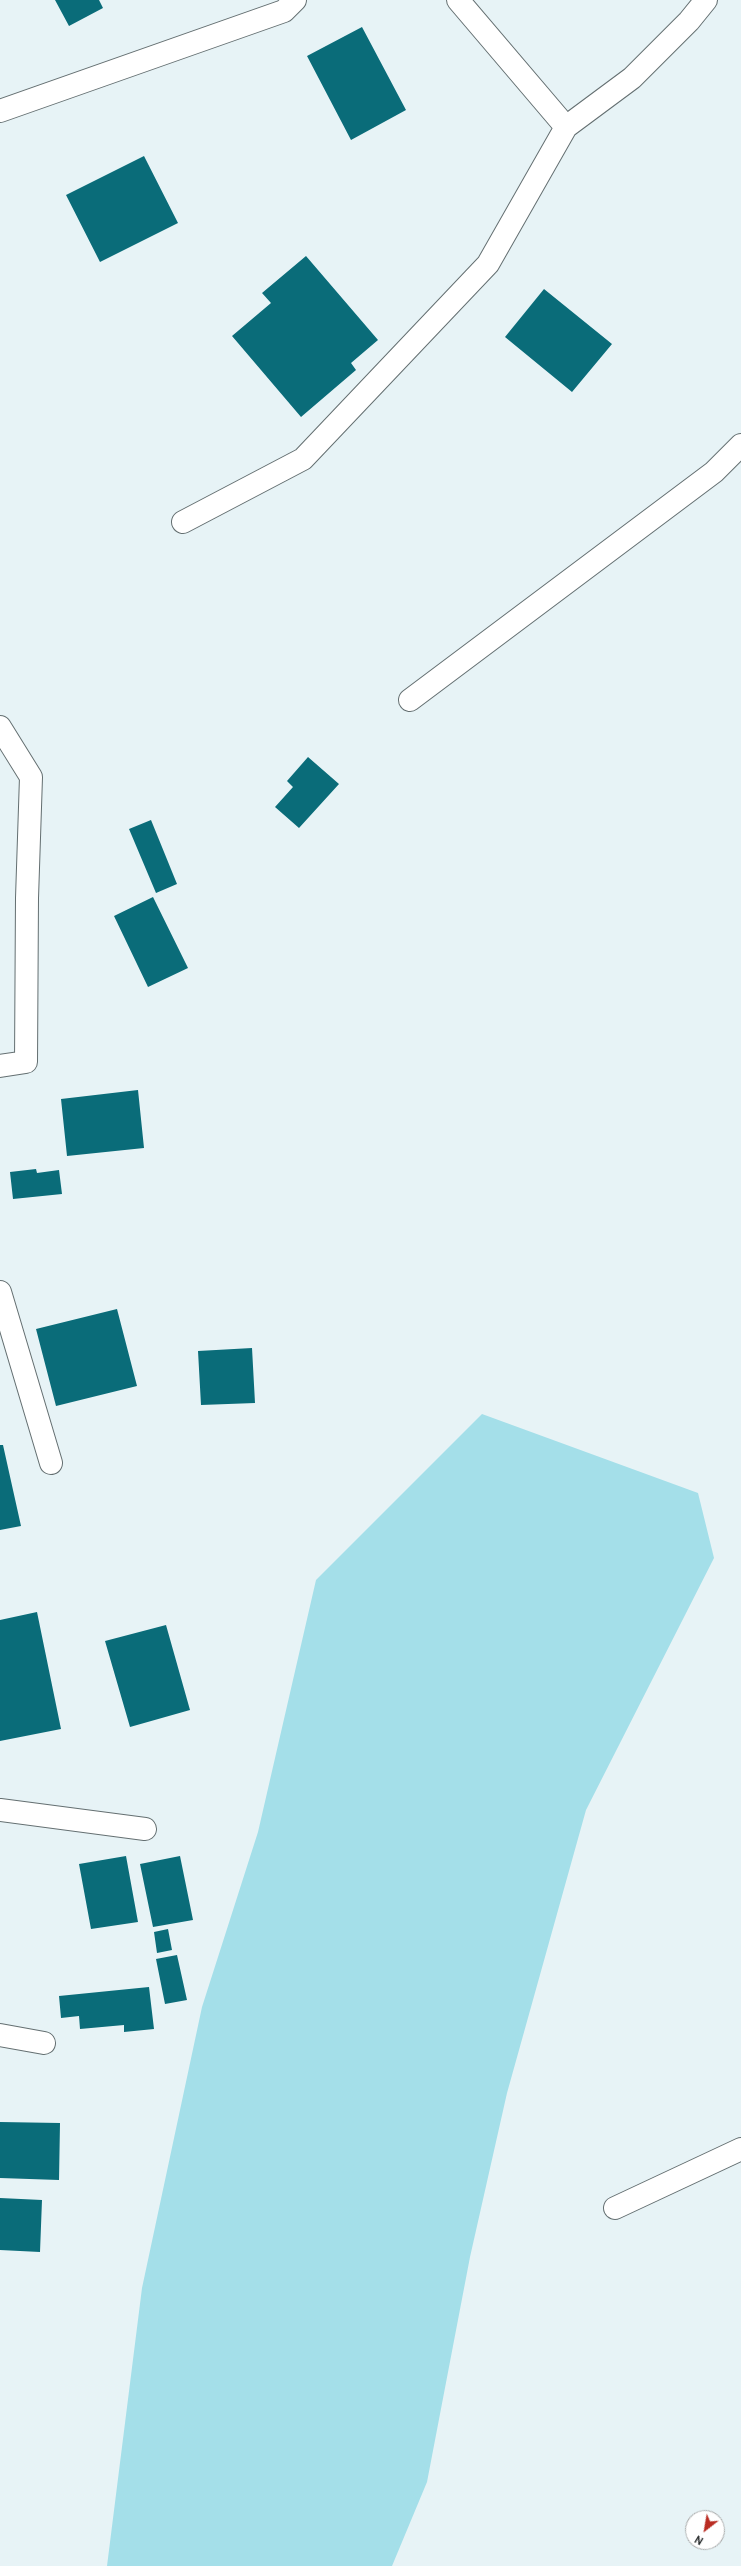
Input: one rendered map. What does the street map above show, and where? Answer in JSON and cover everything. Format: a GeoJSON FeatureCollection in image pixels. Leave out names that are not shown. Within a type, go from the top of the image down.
{"type":"FeatureCollection","features":[{"type":"Feature","properties":{"kind":"street"},"geometry":{"type":"LineString","coordinates":[[458,0],[566,127]]}},
{"type":"Feature","properties":{"kind":"street"},"geometry":{"type":"LineString","coordinates":[[183,522],[303,459],[488,264],[566,127],[632,78],[689,21],[706,0]]}},
{"type":"Feature","properties":{"kind":"street"},"geometry":{"type":"LineString","coordinates":[[0,111],[286,4]]}},
{"type":"Feature","properties":{"kind":"street"},"geometry":{"type":"LineString","coordinates":[[410,700],[714,472],[741,445]]}},
{"type":"Feature","properties":{"kind":"street"},"geometry":{"type":"LineString","coordinates":[[0,727],[31,777],[26,1062],[0,1066]]}},
{"type":"Feature","properties":{"kind":"street"},"geometry":{"type":"LineString","coordinates":[[0,1292],[52,1463]]}},
{"type":"Feature","properties":{"kind":"street"},"geometry":{"type":"LineString","coordinates":[[0,1810],[145,1829]]}},
{"type":"Feature","properties":{"kind":"street"},"geometry":{"type":"LineString","coordinates":[[0,2035],[44,2043]]}},
{"type":"Feature","properties":{"kind":"street"},"geometry":{"type":"LineString","coordinates":[[615,2208],[741,2149]]}},
{"type":"Feature","properties":{"kind":"shaded area"},"geometry":{"type":"Polygon","coordinates":[[[482,1414],[698,1493],[714,1558],[586,1810],[507,2093],[470,2257],[427,2482],[392,2566],[107,2566],[142,2288],[202,2007],[258,1832],[316,1580],[482,1414]]]}},
{"type":"Feature","properties":{"kind":"building"},"geometry":{"type":"Polygon","coordinates":[[[55,0],[99,0],[103,8],[69,26],[55,0]]]}},
{"type":"Feature","properties":{"kind":"building"},"geometry":{"type":"Polygon","coordinates":[[[362,27],[406,110],[351,140],[307,56],[362,27]]]}},
{"type":"Feature","properties":{"kind":"building"},"geometry":{"type":"Polygon","coordinates":[[[144,156],[178,223],[100,262],[66,195],[144,156]]]}},
{"type":"Feature","properties":{"kind":"building"},"geometry":{"type":"Polygon","coordinates":[[[306,256],[378,340],[351,363],[356,370],[301,417],[232,336],[271,303],[262,293],[306,256]]]}},
{"type":"Feature","properties":{"kind":"building"},"geometry":{"type":"Polygon","coordinates":[[[544,289],[612,344],[572,392],[505,337],[544,289]]]}},
{"type":"Feature","properties":{"kind":"building"},"geometry":{"type":"Polygon","coordinates":[[[308,757],[339,784],[299,828],[275,807],[293,787],[287,781],[308,757]]]}},
{"type":"Feature","properties":{"kind":"building"},"geometry":{"type":"Polygon","coordinates":[[[151,820],[177,884],[156,893],[129,829],[151,820]]]}},
{"type":"Feature","properties":{"kind":"building"},"geometry":{"type":"Polygon","coordinates":[[[153,897],[188,968],[148,987],[114,916],[153,897]]]}},
{"type":"Feature","properties":{"kind":"building"},"geometry":{"type":"Polygon","coordinates":[[[138,1090],[144,1148],[67,1156],[61,1099],[138,1090]]]}},
{"type":"Feature","properties":{"kind":"building"},"geometry":{"type":"Polygon","coordinates":[[[36,1169],[37,1173],[59,1170],[62,1194],[13,1199],[10,1172],[36,1169]]]}},
{"type":"Feature","properties":{"kind":"building"},"geometry":{"type":"Polygon","coordinates":[[[117,1309],[137,1386],[56,1406],[36,1329],[117,1309]]]}},
{"type":"Feature","properties":{"kind":"building"},"geometry":{"type":"Polygon","coordinates":[[[252,1348],[255,1403],[201,1405],[198,1351],[252,1348]]]}},
{"type":"Feature","properties":{"kind":"building"},"geometry":{"type":"Polygon","coordinates":[[[0,1445],[3,1445],[21,1526],[0,1530],[0,1445]]]}},
{"type":"Feature","properties":{"kind":"building"},"geometry":{"type":"Polygon","coordinates":[[[37,1612],[61,1729],[0,1741],[0,1620],[37,1612]]]}},
{"type":"Feature","properties":{"kind":"building"},"geometry":{"type":"Polygon","coordinates":[[[166,1625],[190,1710],[130,1727],[105,1641],[166,1625]]]}},
{"type":"Feature","properties":{"kind":"building"},"geometry":{"type":"Polygon","coordinates":[[[126,1856],[138,1922],[91,1929],[79,1864],[126,1856]]]}},
{"type":"Feature","properties":{"kind":"building"},"geometry":{"type":"Polygon","coordinates":[[[180,1856],[193,1920],[153,1927],[140,1864],[180,1856]]]}},
{"type":"Feature","properties":{"kind":"building"},"geometry":{"type":"Polygon","coordinates":[[[168,1929],[172,1950],[157,1953],[154,1932],[168,1929]]]}},
{"type":"Feature","properties":{"kind":"building"},"geometry":{"type":"Polygon","coordinates":[[[177,1955],[187,2000],[165,2004],[156,1959],[177,1955]]]}},
{"type":"Feature","properties":{"kind":"building"},"geometry":{"type":"Polygon","coordinates":[[[149,1987],[154,2029],[124,2032],[124,2025],[80,2029],[79,2016],[61,2018],[59,1996],[149,1987]]]}},
{"type":"Feature","properties":{"kind":"building"},"geometry":{"type":"Polygon","coordinates":[[[0,2122],[60,2123],[59,2180],[0,2178],[0,2122]]]}},
{"type":"Feature","properties":{"kind":"building"},"geometry":{"type":"Polygon","coordinates":[[[0,2198],[42,2200],[40,2252],[0,2250],[0,2198]]]}}]}
